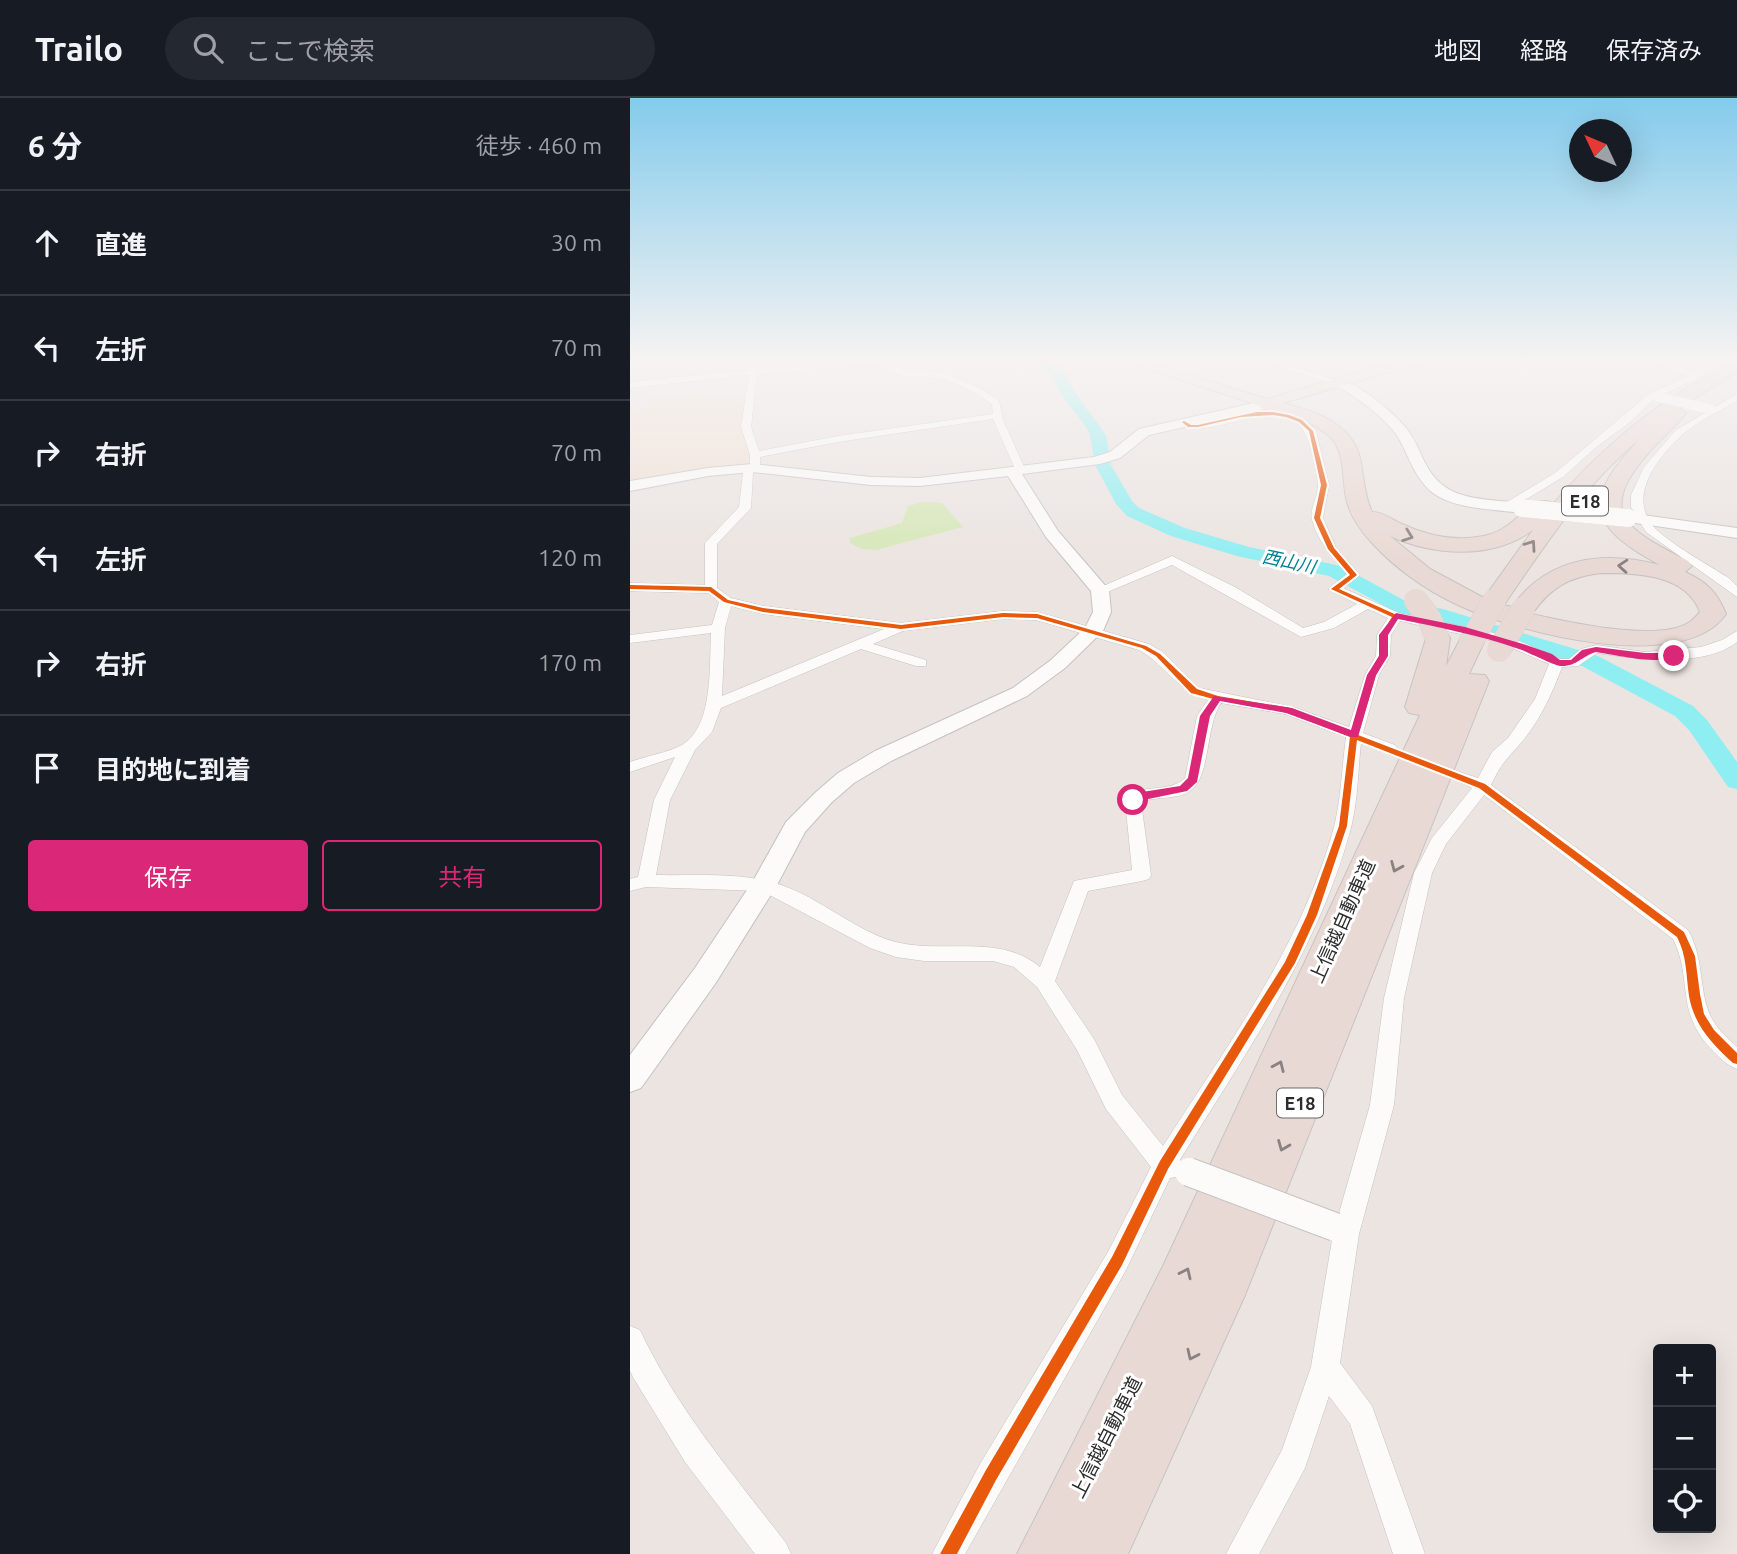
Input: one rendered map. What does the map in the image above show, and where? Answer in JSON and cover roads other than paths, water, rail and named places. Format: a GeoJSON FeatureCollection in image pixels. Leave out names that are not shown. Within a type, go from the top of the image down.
{"type":"FeatureCollection","features":[{"type":"Feature","properties":{"kind":"highway"},"geometry":{"type":"LineString","coordinates":[[1327,428],[1338,435],[1346,446],[1349,501],[1345,521],[1355,541],[1400,595],[1430,619],[1437,638],[1429,678],[1358,885]]}},
{"type":"Feature","properties":{"kind":"highway"},"geometry":{"type":"LineString","coordinates":[[1349,501],[1406,536],[1449,545],[1480,544],[1518,530],[1620,441],[1640,428]]}},
{"type":"Feature","properties":{"kind":"highway","name":"E18"},"geometry":{"type":"LineString","coordinates":[[1510,606],[1553,514],[1598,465],[1640,428]]}},
{"type":"Feature","properties":{"kind":"highway","name":"E18"},"geometry":{"type":"LineString","coordinates":[[1510,606],[1593,491],[1660,428]]}},
{"type":"Feature","properties":{"kind":"highway"},"geometry":{"type":"LineString","coordinates":[[1349,501],[1380,552],[1408,575],[1438,594],[1487,616],[1567,638],[1617,644],[1665,645],[1703,639],[1717,633],[1730,617],[1723,599],[1701,579],[1620,528],[1609,513],[1608,506],[1614,488],[1625,470],[1663,428]]}},
{"type":"Feature","properties":{"kind":"highway"},"geometry":{"type":"LineString","coordinates":[[1349,501],[1391,549],[1418,571],[1461,597],[1513,617],[1584,633],[1656,637],[1701,628],[1713,614],[1707,597],[1685,581],[1651,569],[1616,565],[1580,568],[1564,573],[1510,606],[1487,647]]}},
{"type":"Feature","properties":{"kind":"highway","name":"上信越自動車道"},"geometry":{"type":"LineString","coordinates":[[1097,1554],[1220,1295],[1487,647]]}},
{"type":"Feature","properties":{"kind":"highway","name":"上信越自動車道"},"geometry":{"type":"LineString","coordinates":[[1047,1554],[1187,1271],[1424,737],[1487,647]]}},
{"type":"Feature","properties":{"kind":"street"},"geometry":{"type":"LineString","coordinates":[[711,589],[711,543],[745,508],[748,473],[754,461],[746,428]]}},
{"type":"Feature","properties":{"kind":"street"},"geometry":{"type":"LineString","coordinates":[[630,486],[754,461],[838,439],[914,428]]}},
{"type":"Feature","properties":{"kind":"street"},"geometry":{"type":"LineString","coordinates":[[630,1079],[705,976],[764,885],[795,828],[846,778],[883,755],[1020,691],[1058,664],[1093,631],[1102,612],[1100,590],[1052,534],[1019,484],[1001,428]]}},
{"type":"Feature","properties":{"kind":"street"},"geometry":{"type":"LineString","coordinates":[[754,461],[906,482],[951,479],[1100,460],[1123,450],[1144,432],[1160,428]]}},
{"type":"Feature","properties":{"kind":"street"},"geometry":{"type":"LineString","coordinates":[[1309,428],[1324,485],[1317,518],[1331,549],[1354,575],[1334,589],[1368,603]]}},
{"type":"Feature","properties":{"kind":"street"},"geometry":{"type":"LineString","coordinates":[[1398,428],[1418,467],[1432,485],[1463,500],[1737,533]]}},
{"type":"Feature","properties":{"kind":"street"},"geometry":{"type":"LineString","coordinates":[[1514,508],[1616,428]]}},
{"type":"Feature","properties":{"kind":"street"},"geometry":{"type":"LineString","coordinates":[[1685,428],[1679,432],[1648,470],[1636,495],[1637,507],[1650,530],[1732,583],[1737,593]]}},
{"type":"Feature","properties":{"kind":"street"},"geometry":{"type":"LineString","coordinates":[[1100,590],[1172,560],[1230,590],[1301,634],[1329,625],[1368,603],[1400,595],[1473,632],[1549,656],[1558,663],[1573,663],[1586,652],[1596,649],[1645,656],[1693,653],[1727,643],[1737,635]]}},
{"type":"Feature","properties":{"kind":"street"},"geometry":{"type":"LineString","coordinates":[[630,587],[711,589],[726,601],[799,616],[901,627],[1020,615],[1037,616],[1144,647],[1157,655],[1194,691],[1217,698],[1288,710],[1389,748]]}},
{"type":"Feature","properties":{"kind":"street"},"geometry":{"type":"LineString","coordinates":[[948,1554],[991,1475],[1117,1261],[1176,1168],[1290,963],[1312,915],[1343,827],[1354,735],[1371,675],[1384,656],[1384,635],[1400,595]]}},
{"type":"Feature","properties":{"kind":"street"},"geometry":{"type":"LineString","coordinates":[[726,601],[718,628],[714,705],[705,732],[688,748],[662,800],[638,883],[764,885],[785,893],[877,943],[896,950],[924,954],[993,954],[1021,962],[1044,982],[1086,1045],[1114,1102],[1176,1168],[1340,1231]]}},
{"type":"Feature","properties":{"kind":"street"},"geometry":{"type":"LineString","coordinates":[[714,705],[901,627]]}},
{"type":"Feature","properties":{"kind":"street"},"geometry":{"type":"LineString","coordinates":[[630,639],[718,628]]}},
{"type":"Feature","properties":{"kind":"street"},"geometry":{"type":"LineString","coordinates":[[860,643],[877,651],[921,663]]}},
{"type":"Feature","properties":{"kind":"street"},"geometry":{"type":"LineString","coordinates":[[1242,1554],[1294,1457],[1325,1367],[1340,1231],[1382,1105],[1394,998],[1423,873],[1438,842],[1482,786],[1498,755],[1514,741],[1542,699],[1558,663]]}},
{"type":"Feature","properties":{"kind":"street"},"geometry":{"type":"LineString","coordinates":[[1044,982],[1081,886],[1142,875],[1132,814],[1133,800],[1139,796],[1183,789],[1194,779],[1205,716],[1217,698]]}},
{"type":"Feature","properties":{"kind":"street"},"geometry":{"type":"LineString","coordinates":[[630,767],[688,748]]}},
{"type":"Feature","properties":{"kind":"street"},"geometry":{"type":"LineString","coordinates":[[1454,775],[1482,786],[1681,935],[1691,952],[1698,1013],[1709,1032],[1737,1060]]}},
{"type":"Feature","properties":{"kind":"street"},"geometry":{"type":"LineString","coordinates":[[630,1340],[643,1370],[682,1432],[775,1554]]}},
{"type":"Feature","properties":{"kind":"street"},"geometry":{"type":"LineString","coordinates":[[1325,1367],[1362,1416],[1409,1554]]}},
{"type":"Feature","properties":{"kind":"waterway","name":"西山川"},"geometry":{"type":"LineString","coordinates":[[1094,428],[1098,435],[1103,465],[1125,504],[1133,512],[1178,532],[1244,552],[1313,568],[1334,570],[1405,609],[1435,614],[1590,661],[1684,711],[1698,725],[1737,781]]}}]}
